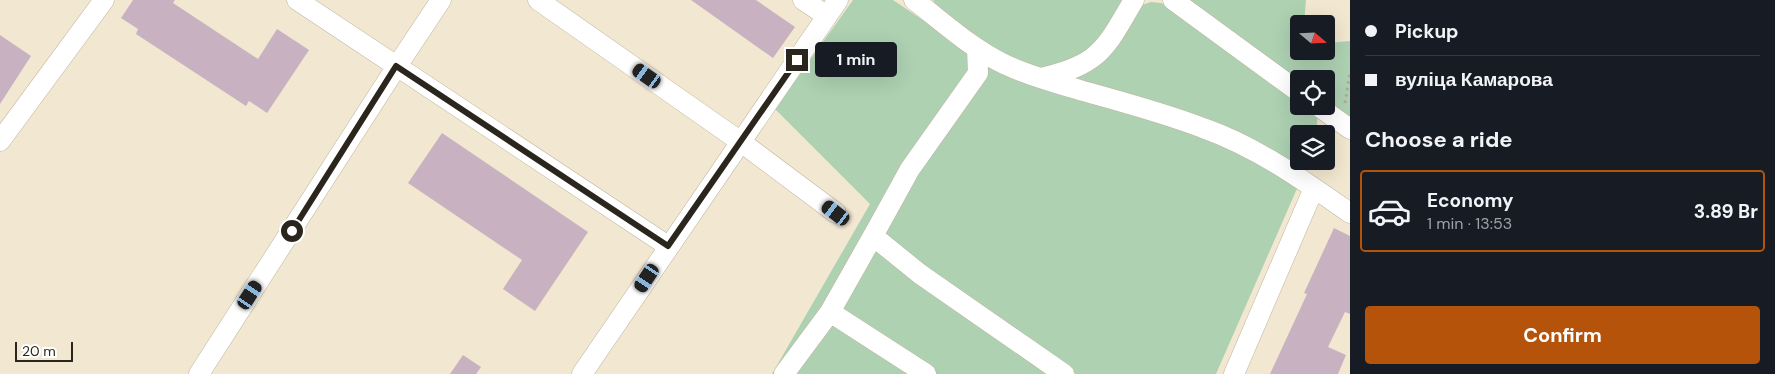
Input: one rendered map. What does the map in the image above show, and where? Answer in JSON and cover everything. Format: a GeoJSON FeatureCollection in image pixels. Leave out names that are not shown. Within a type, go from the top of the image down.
{"type":"FeatureCollection","features":[{"type":"Feature","properties":{"kind":"street"},"geometry":{"type":"LineString","coordinates":[[0,141],[104,0]]}},
{"type":"Feature","properties":{"kind":"street"},"geometry":{"type":"LineString","coordinates":[[297,0],[668,246]]}},
{"type":"Feature","properties":{"kind":"street"},"geometry":{"type":"LineString","coordinates":[[199,374],[396,66],[441,0]]}},
{"type":"Feature","properties":{"kind":"street"},"geometry":{"type":"LineString","coordinates":[[538,0],[741,142],[836,213]]}},
{"type":"Feature","properties":{"kind":"street"},"geometry":{"type":"LineString","coordinates":[[582,374],[832,8],[802,0]]}},
{"type":"Feature","properties":{"kind":"street"},"geometry":{"type":"LineString","coordinates":[[914,0],[977,48],[1003,64],[1041,78],[1204,128],[1261,154],[1350,213]]}},
{"type":"Feature","properties":{"kind":"street"},"geometry":{"type":"LineString","coordinates":[[1041,78],[1067,71],[1092,58],[1105,46],[1134,0]]}},
{"type":"Feature","properties":{"kind":"street"},"geometry":{"type":"LineString","coordinates":[[1173,0],[1290,85]]}},
{"type":"Feature","properties":{"kind":"street"},"geometry":{"type":"LineString","coordinates":[[784,374],[830,312],[910,169],[978,73],[977,48]]}},
{"type":"Feature","properties":{"kind":"street"},"geometry":{"type":"LineString","coordinates":[[1331,115],[1346,126]]}},
{"type":"Feature","properties":{"kind":"street"},"geometry":{"type":"LineString","coordinates":[[1234,374],[1314,188]]}},
{"type":"Feature","properties":{"kind":"street"},"geometry":{"type":"LineString","coordinates":[[873,236],[920,274],[1064,374]]}},
{"type":"Feature","properties":{"kind":"street"},"geometry":{"type":"LineString","coordinates":[[830,312],[926,374]]}},
{"type":"Feature","properties":{"kind":"path"},"geometry":{"type":"LineString","coordinates":[[1346,126],[1350,72]]}},
{"type":"Feature","properties":{"kind":"green space"},"geometry":{"type":"Polygon","coordinates":[[[853,0],[893,0],[972,53],[975,60],[864,241],[1051,374],[772,374],[870,204],[775,109],[853,0]]]}},
{"type":"Feature","properties":{"kind":"green space"},"geometry":{"type":"Polygon","coordinates":[[[933,0],[1127,0],[1087,55],[1043,72],[1005,59],[937,8],[933,0]]]}},
{"type":"Feature","properties":{"kind":"green space"},"geometry":{"type":"Polygon","coordinates":[[[1182,0],[1306,0],[1305,15],[1290,15],[1290,60],[1335,60],[1335,42],[1350,41],[1350,120],[1335,109],[1335,70],[1290,70],[1290,78],[1182,0]]]}},
{"type":"Feature","properties":{"kind":"green space"},"geometry":{"type":"Polygon","coordinates":[[[1151,2],[1161,3],[1177,10],[1290,92],[1290,115],[1318,115],[1317,125],[1290,125],[1290,169],[1074,85],[1074,77],[1142,5],[1151,2]]]}},
{"type":"Feature","properties":{"kind":"green space"},"geometry":{"type":"Polygon","coordinates":[[[986,66],[1203,134],[1299,184],[1216,374],[1076,374],[881,236],[916,174],[986,66]]]}},
{"type":"Feature","properties":{"kind":"green space"},"geometry":{"type":"Polygon","coordinates":[[[1294,170],[1306,170],[1304,174],[1294,170]]]}},
{"type":"Feature","properties":{"kind":"building"},"geometry":{"type":"Polygon","coordinates":[[[133,0],[175,0],[173,3],[258,59],[277,29],[309,50],[267,113],[249,101],[246,106],[136,34],[138,29],[121,18],[133,0]]]}},
{"type":"Feature","properties":{"kind":"building"},"geometry":{"type":"Polygon","coordinates":[[[691,0],[756,0],[795,27],[773,58],[691,0]]]}},
{"type":"Feature","properties":{"kind":"building"},"geometry":{"type":"Polygon","coordinates":[[[0,35],[31,56],[0,104],[0,35]]]}},
{"type":"Feature","properties":{"kind":"building"},"geometry":{"type":"Polygon","coordinates":[[[442,133],[588,232],[535,311],[503,289],[522,260],[408,183],[442,133]]]}},
{"type":"Feature","properties":{"kind":"building"},"geometry":{"type":"Polygon","coordinates":[[[1334,228],[1350,236],[1350,314],[1345,312],[1328,347],[1346,355],[1338,374],[1270,374],[1307,294],[1304,293],[1334,228]]]}},
{"type":"Feature","properties":{"kind":"building"},"geometry":{"type":"Polygon","coordinates":[[[463,355],[481,367],[476,374],[450,374],[463,355]]]}},
{"type":"Feature","properties":{"kind":"route"},"geometry":{"type":"LineString","coordinates":[[292,231],[396,66],[668,246],[797,60]]}}]}
